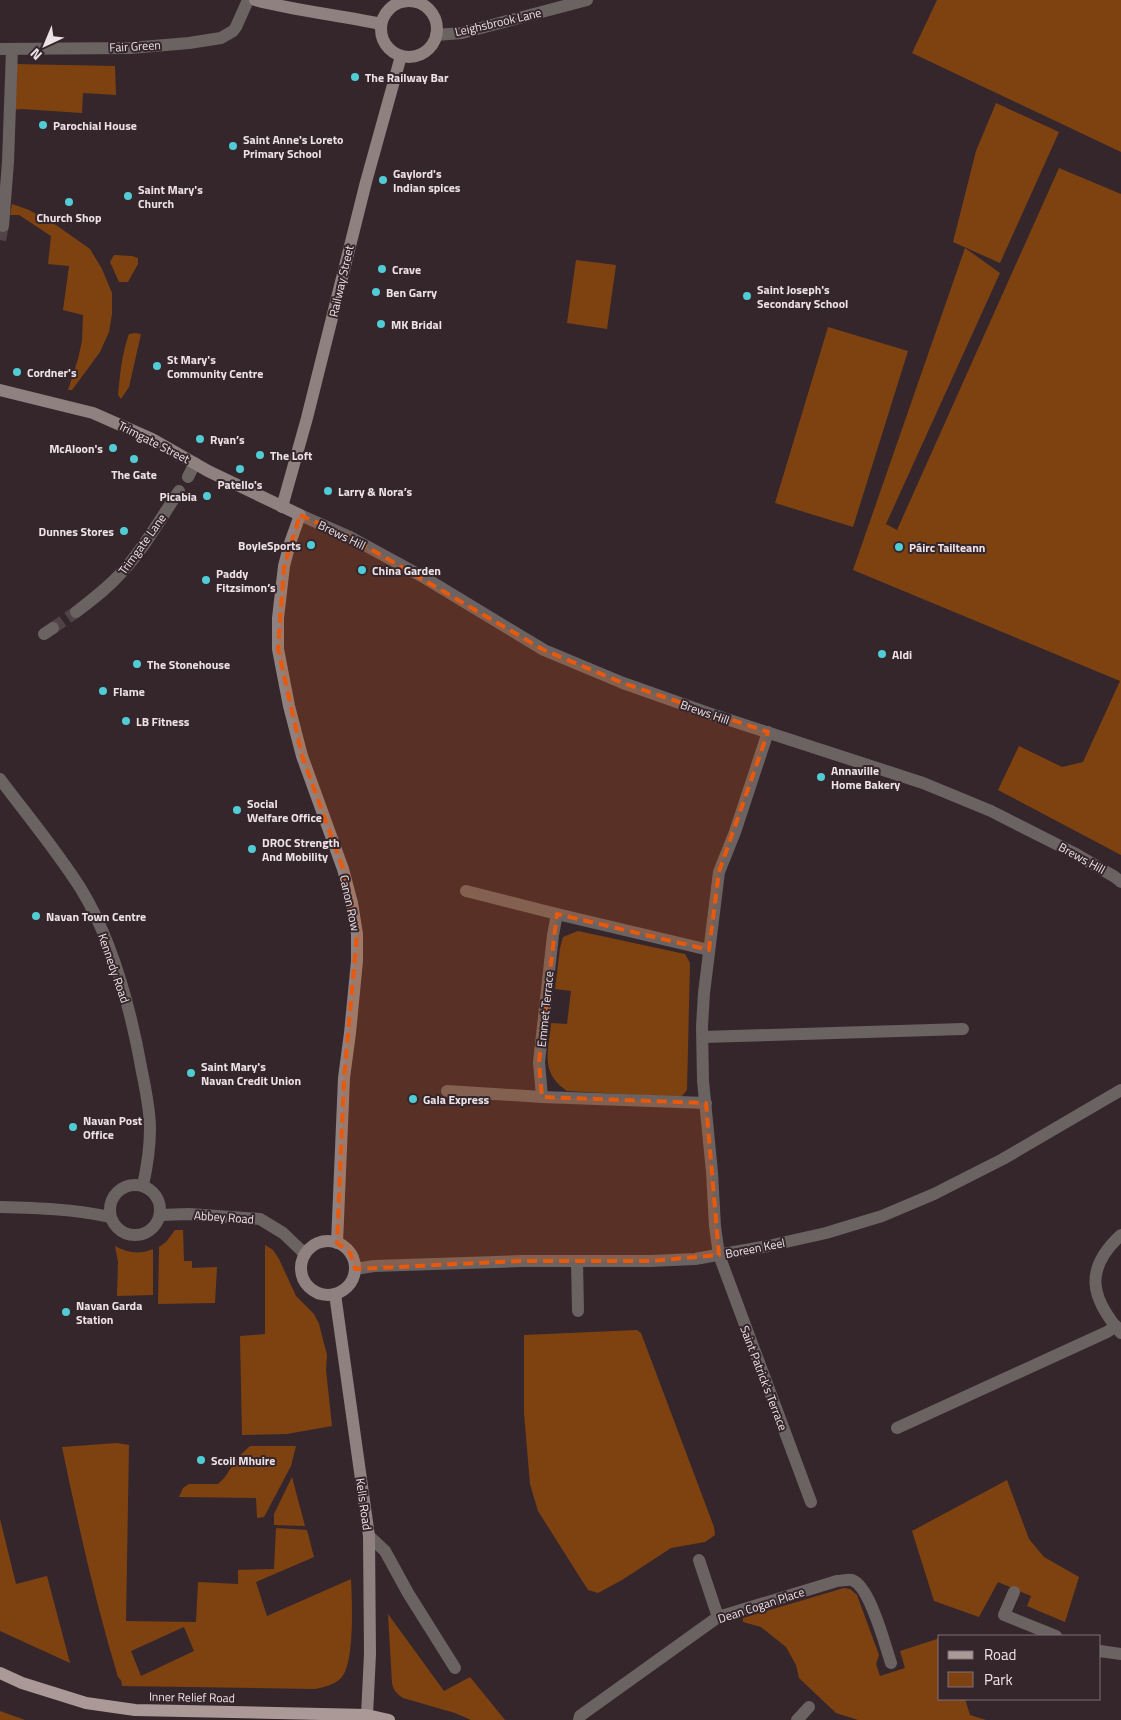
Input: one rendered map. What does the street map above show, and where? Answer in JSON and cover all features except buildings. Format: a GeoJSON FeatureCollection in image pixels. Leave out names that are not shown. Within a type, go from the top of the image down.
{"type":"FeatureCollection","features":[{"type":"Feature","properties":{"kind":"main road"},"geometry":{"type":"LineString","coordinates":[[255,0],[381,24]]}},
{"type":"Feature","properties":{"kind":"main road"},"geometry":{"type":"LineString","coordinates":[[404,1],[421,2],[432,13],[437,27],[436,35],[433,44],[419,55],[401,56],[393,53],[383,40],[381,24],[389,9],[396,4],[404,1]]}},
{"type":"Feature","properties":{"kind":"main road","name":"Railway Street"},"geometry":{"type":"LineString","coordinates":[[282,507],[307,418],[366,182],[401,56]]}},
{"type":"Feature","properties":{"kind":"main road","name":"Trimgate Street"},"geometry":{"type":"LineString","coordinates":[[0,390],[93,413],[152,439],[253,494],[300,515]]}},
{"type":"Feature","properties":{"kind":"main road","name":"Canon Row"},"geometry":{"type":"LineString","coordinates":[[300,515],[284,566],[278,618],[278,649],[289,706],[302,756],[342,869],[352,902],[357,934],[355,979],[340,1125],[337,1242]]}},
{"type":"Feature","properties":{"kind":"main road"},"geometry":{"type":"LineString","coordinates":[[328,1241],[337,1242],[344,1246],[354,1260],[355,1269],[349,1284],[335,1294],[326,1295],[310,1287],[302,1272],[305,1254],[311,1247],[328,1241]]}},
{"type":"Feature","properties":{"kind":"main road","name":"Kells Road"},"geometry":{"type":"LineString","coordinates":[[335,1294],[368,1536],[370,1654],[367,1715]]}},
{"type":"Feature","properties":{"kind":"main road","name":"Inner Relief Road"},"geometry":{"type":"LineString","coordinates":[[0,1673],[22,1683],[86,1703],[135,1710],[367,1715],[389,1720]]}},
{"type":"Feature","properties":{"kind":"street","name":"Fair Green"},"geometry":{"type":"LineString","coordinates":[[6,49],[140,47],[221,38],[236,27],[248,0]]}},
{"type":"Feature","properties":{"kind":"street","name":"Leighsbrook Lane"},"geometry":{"type":"LineString","coordinates":[[436,35],[462,32],[588,0]]}},
{"type":"Feature","properties":{"kind":"street"},"geometry":{"type":"LineString","coordinates":[[2,226],[8,162],[6,49]]}},
{"type":"Feature","properties":{"kind":"street"},"geometry":{"type":"LineString","coordinates":[[188,477],[195,463]]}},
{"type":"Feature","properties":{"kind":"street","name":"Trimgate Lane"},"geometry":{"type":"LineString","coordinates":[[76,612],[104,590],[124,570],[179,491]]}},
{"type":"Feature","properties":{"kind":"street","name":"Brews Hill"},"geometry":{"type":"LineString","coordinates":[[300,515],[366,546],[425,578],[544,650],[623,683],[708,713],[923,783],[991,811],[1074,853],[1121,882]]}},
{"type":"Feature","properties":{"kind":"street","name":"Saint Patrick's Terrace"},"geometry":{"type":"LineString","coordinates":[[768,732],[735,832],[719,872],[704,994],[702,1037],[718,1255],[811,1502]]}},
{"type":"Feature","properties":{"kind":"street","name":"Kennedy Road"},"geometry":{"type":"LineString","coordinates":[[0,779],[81,889],[107,944],[125,997],[138,1046],[145,1088],[150,1127],[148,1162],[143,1185]]}},
{"type":"Feature","properties":{"kind":"street"},"geometry":{"type":"LineString","coordinates":[[466,891],[709,950]]}},
{"type":"Feature","properties":{"kind":"street","name":"Emmet Terrace"},"geometry":{"type":"LineString","coordinates":[[542,1096],[539,1062],[553,934],[557,914]]}},
{"type":"Feature","properties":{"kind":"street"},"geometry":{"type":"LineString","coordinates":[[702,1037],[963,1029]]}},
{"type":"Feature","properties":{"kind":"street","name":"Boreen Keel"},"geometry":{"type":"LineString","coordinates":[[355,1269],[384,1266],[695,1259],[826,1233],[882,1216],[934,1194],[1003,1159],[1121,1090]]}},
{"type":"Feature","properties":{"kind":"street"},"geometry":{"type":"LineString","coordinates":[[447,1091],[706,1103]]}},
{"type":"Feature","properties":{"kind":"street"},"geometry":{"type":"LineString","coordinates":[[143,1185],[150,1189],[159,1200],[160,1215],[157,1223],[145,1234],[136,1235],[120,1231],[110,1217],[109,1209],[115,1194],[127,1186],[143,1185]]}},
{"type":"Feature","properties":{"kind":"street"},"geometry":{"type":"LineString","coordinates":[[0,1207],[56,1208],[110,1217]]}},
{"type":"Feature","properties":{"kind":"street","name":"Abbey Road"},"geometry":{"type":"LineString","coordinates":[[160,1215],[189,1214],[260,1219],[283,1233],[305,1254]]}},
{"type":"Feature","properties":{"kind":"street"},"geometry":{"type":"LineString","coordinates":[[897,1428],[1107,1332],[1118,1330],[1096,1291],[1095,1273],[1101,1258],[1112,1243],[1121,1236]]}},
{"type":"Feature","properties":{"kind":"street"},"geometry":{"type":"LineString","coordinates":[[577,1261],[578,1310]]}},
{"type":"Feature","properties":{"kind":"street"},"geometry":{"type":"LineString","coordinates":[[368,1536],[385,1551],[408,1593],[455,1668]]}},
{"type":"Feature","properties":{"kind":"street"},"geometry":{"type":"LineString","coordinates":[[699,1560],[718,1617]]}},
{"type":"Feature","properties":{"kind":"street","name":"Dean Cogan Place"},"geometry":{"type":"LineString","coordinates":[[579,1720],[580,1716],[588,1710],[718,1617],[837,1582],[851,1580],[859,1585],[869,1599],[891,1663]]}},
{"type":"Feature","properties":{"kind":"street"},"geometry":{"type":"LineString","coordinates":[[1014,1592],[1004,1614],[1054,1635]]}},
{"type":"Feature","properties":{"kind":"street"},"geometry":{"type":"LineString","coordinates":[[1101,1651],[1121,1654]]}},
{"type":"Feature","properties":{"kind":"street"},"geometry":{"type":"LineString","coordinates":[[797,1720],[809,1707]]}},
{"type":"Feature","properties":{"kind":"highlighted area"},"geometry":{"type":"Polygon","coordinates":[[[300,515],[350,537],[544,650],[623,683],[768,732],[719,872],[709,950],[557,914],[539,1062],[542,1097],[706,1103],[719,1255],[651,1261],[522,1261],[355,1269],[350,1253],[337,1243],[344,1078],[357,934],[343,869],[302,756],[278,649],[284,566],[300,515]]]}},
{"type":"Feature","properties":{"kind":"green space"},"geometry":{"type":"Polygon","coordinates":[[[937,0],[1121,0],[1121,152],[912,53],[937,0]]]}},
{"type":"Feature","properties":{"kind":"green space"},"geometry":{"type":"Polygon","coordinates":[[[15,64],[115,66],[116,95],[83,93],[82,113],[13,110],[15,64]]]}},
{"type":"Feature","properties":{"kind":"green space"},"geometry":{"type":"Polygon","coordinates":[[[996,103],[1059,132],[1000,263],[953,242],[976,151],[996,103]]]}},
{"type":"Feature","properties":{"kind":"green space"},"geometry":{"type":"Polygon","coordinates":[[[1059,168],[1121,194],[1121,855],[998,790],[1019,746],[1062,767],[1083,762],[1120,681],[853,570],[965,248],[1000,273],[886,524],[897,530],[1059,168]]]}},
{"type":"Feature","properties":{"kind":"green space"},"geometry":{"type":"Polygon","coordinates":[[[12,204],[29,210],[56,225],[90,249],[102,269],[112,293],[112,314],[109,332],[100,352],[72,390],[68,390],[82,341],[83,315],[63,310],[69,266],[48,264],[51,236],[19,215],[10,215],[12,204]]]}},
{"type":"Feature","properties":{"kind":"green space"},"geometry":{"type":"Polygon","coordinates":[[[114,255],[138,258],[138,264],[128,282],[119,282],[110,262],[114,255]]]}},
{"type":"Feature","properties":{"kind":"green space"},"geometry":{"type":"Polygon","coordinates":[[[576,260],[616,265],[607,329],[567,323],[576,260]]]}},
{"type":"Feature","properties":{"kind":"green space"},"geometry":{"type":"Polygon","coordinates":[[[828,327],[908,351],[853,527],[775,503],[828,327]]]}},
{"type":"Feature","properties":{"kind":"green space"},"geometry":{"type":"Polygon","coordinates":[[[129,334],[141,334],[129,387],[121,399],[118,395],[125,349],[129,334]]]}},
{"type":"Feature","properties":{"kind":"green space"},"geometry":{"type":"Polygon","coordinates":[[[578,931],[685,954],[690,963],[687,1090],[682,1096],[567,1091],[552,1076],[548,1061],[551,1023],[567,1024],[571,991],[555,989],[560,948],[563,937],[578,931]]]}},
{"type":"Feature","properties":{"kind":"green space"},"geometry":{"type":"Polygon","coordinates":[[[175,1230],[183,1230],[184,1261],[192,1261],[192,1268],[217,1267],[215,1303],[158,1304],[159,1247],[166,1242],[175,1230]]]}},
{"type":"Feature","properties":{"kind":"green space"},"geometry":{"type":"Polygon","coordinates":[[[265,1245],[273,1250],[296,1296],[314,1314],[319,1324],[327,1355],[326,1370],[332,1426],[287,1434],[242,1435],[240,1336],[265,1334],[265,1245]]]}},
{"type":"Feature","properties":{"kind":"green space"},"geometry":{"type":"Polygon","coordinates":[[[115,1246],[134,1252],[153,1249],[153,1295],[117,1296],[118,1262],[115,1246]]]}},
{"type":"Feature","properties":{"kind":"green space"},"geometry":{"type":"Polygon","coordinates":[[[637,1330],[641,1333],[714,1527],[715,1535],[705,1542],[671,1548],[622,1580],[598,1593],[588,1590],[538,1511],[530,1484],[524,1413],[524,1335],[637,1330]]]}},
{"type":"Feature","properties":{"kind":"green space"},"geometry":{"type":"Polygon","coordinates":[[[117,1443],[129,1445],[126,1621],[196,1622],[198,1582],[238,1584],[238,1570],[274,1569],[276,1528],[307,1530],[314,1557],[256,1582],[267,1616],[351,1579],[351,1646],[349,1660],[341,1678],[332,1684],[315,1689],[122,1686],[94,1591],[62,1447],[117,1443]],[[184,1627],[131,1651],[141,1676],[194,1651],[184,1627]]]}},
{"type":"Feature","properties":{"kind":"green space"},"geometry":{"type":"Polygon","coordinates":[[[250,1446],[296,1446],[291,1466],[264,1517],[257,1518],[256,1498],[179,1497],[183,1488],[189,1484],[218,1484],[238,1457],[250,1446]]]}},
{"type":"Feature","properties":{"kind":"green space"},"geometry":{"type":"Polygon","coordinates":[[[292,1477],[305,1526],[274,1525],[274,1514],[292,1477]]]}},
{"type":"Feature","properties":{"kind":"green space"},"geometry":{"type":"Polygon","coordinates":[[[1007,1480],[1029,1539],[1044,1557],[1079,1577],[1065,1622],[1027,1606],[1031,1596],[998,1582],[979,1617],[934,1601],[912,1531],[1007,1480]]]}},
{"type":"Feature","properties":{"kind":"green space"},"geometry":{"type":"Polygon","coordinates":[[[0,1519],[16,1584],[47,1576],[70,1663],[0,1631],[0,1519]]]}},
{"type":"Feature","properties":{"kind":"green space"},"geometry":{"type":"Polygon","coordinates":[[[844,1588],[850,1589],[857,1595],[879,1655],[876,1664],[880,1676],[905,1668],[900,1651],[938,1639],[938,1700],[965,1700],[970,1715],[986,1720],[858,1720],[836,1713],[799,1678],[796,1665],[786,1647],[761,1627],[743,1622],[743,1618],[844,1588]]]}},
{"type":"Feature","properties":{"kind":"green space"},"geometry":{"type":"Polygon","coordinates":[[[388,1614],[444,1691],[470,1677],[505,1720],[471,1720],[455,1713],[403,1698],[399,1695],[394,1690],[392,1683],[388,1614]]]}},
{"type":"Feature","properties":{"kind":"green space"},"geometry":{"type":"Polygon","coordinates":[[[0,1711],[25,1720],[0,1720],[0,1711]]]}},
{"type":"Feature","properties":{"kind":"tunnel"},"geometry":{"type":"LineString","coordinates":[[0,240],[3,226]]}},
{"type":"Feature","properties":{"kind":"tunnel"},"geometry":{"type":"LineString","coordinates":[[53,628],[76,612]]}},
{"type":"Feature","properties":{"kind":"place","name":"The Railway Bar"},"geometry":{"type":"Point","coordinates":[355,77]}},
{"type":"Feature","properties":{"kind":"place","name":"Parochial House"},"geometry":{"type":"Point","coordinates":[43,125]}},
{"type":"Feature","properties":{"kind":"place","name":"Saint Anne's Loreto Primary School"},"geometry":{"type":"Point","coordinates":[233,146]}},
{"type":"Feature","properties":{"kind":"place","name":"Gaylord's Indian spices"},"geometry":{"type":"Point","coordinates":[383,180]}},
{"type":"Feature","properties":{"kind":"place","name":"Saint Mary's Church"},"geometry":{"type":"Point","coordinates":[128,196]}},
{"type":"Feature","properties":{"kind":"place","name":"Church Shop"},"geometry":{"type":"Point","coordinates":[69,202]}},
{"type":"Feature","properties":{"kind":"place","name":"Crave"},"geometry":{"type":"Point","coordinates":[382,269]}},
{"type":"Feature","properties":{"kind":"place","name":"Ben Garry"},"geometry":{"type":"Point","coordinates":[376,292]}},
{"type":"Feature","properties":{"kind":"place","name":"Saint Joseph's Secondary School"},"geometry":{"type":"Point","coordinates":[747,296]}},
{"type":"Feature","properties":{"kind":"place","name":"MK Bridal"},"geometry":{"type":"Point","coordinates":[381,324]}},
{"type":"Feature","properties":{"kind":"place","name":"St Mary's Community Centre"},"geometry":{"type":"Point","coordinates":[157,366]}},
{"type":"Feature","properties":{"kind":"place","name":"Cordner's"},"geometry":{"type":"Point","coordinates":[17,372]}},
{"type":"Feature","properties":{"kind":"place","name":"Ryan’s"},"geometry":{"type":"Point","coordinates":[200,439]}},
{"type":"Feature","properties":{"kind":"place","name":"McAloon's"},"geometry":{"type":"Point","coordinates":[113,448]}},
{"type":"Feature","properties":{"kind":"place","name":"The Loft"},"geometry":{"type":"Point","coordinates":[260,455]}},
{"type":"Feature","properties":{"kind":"place","name":"The Gate"},"geometry":{"type":"Point","coordinates":[134,459]}},
{"type":"Feature","properties":{"kind":"place","name":"Patello's"},"geometry":{"type":"Point","coordinates":[240,469]}},
{"type":"Feature","properties":{"kind":"place","name":"Larry & Nora’s"},"geometry":{"type":"Point","coordinates":[328,491]}},
{"type":"Feature","properties":{"kind":"place","name":"Picabia"},"geometry":{"type":"Point","coordinates":[207,496]}},
{"type":"Feature","properties":{"kind":"place","name":"Dunnes Stores"},"geometry":{"type":"Point","coordinates":[124,531]}},
{"type":"Feature","properties":{"kind":"place","name":"BoyleSports"},"geometry":{"type":"Point","coordinates":[311,545]}},
{"type":"Feature","properties":{"kind":"place","name":"Páirc Tailteann"},"geometry":{"type":"Point","coordinates":[899,547]}},
{"type":"Feature","properties":{"kind":"place","name":"China Garden"},"geometry":{"type":"Point","coordinates":[362,570]}},
{"type":"Feature","properties":{"kind":"place","name":"Paddy Fitzsimon’s"},"geometry":{"type":"Point","coordinates":[206,580]}},
{"type":"Feature","properties":{"kind":"place","name":"Aldi"},"geometry":{"type":"Point","coordinates":[882,654]}},
{"type":"Feature","properties":{"kind":"place","name":"The Stonehouse"},"geometry":{"type":"Point","coordinates":[137,664]}},
{"type":"Feature","properties":{"kind":"place","name":"Flame"},"geometry":{"type":"Point","coordinates":[103,691]}},
{"type":"Feature","properties":{"kind":"place","name":"LB Fitness"},"geometry":{"type":"Point","coordinates":[126,721]}},
{"type":"Feature","properties":{"kind":"place","name":"Annaville Home Bakery"},"geometry":{"type":"Point","coordinates":[821,777]}},
{"type":"Feature","properties":{"kind":"place","name":"Social Welfare Office"},"geometry":{"type":"Point","coordinates":[237,810]}},
{"type":"Feature","properties":{"kind":"place","name":"DROC Strength And Mobility"},"geometry":{"type":"Point","coordinates":[252,849]}},
{"type":"Feature","properties":{"kind":"place","name":"Navan Town Centre"},"geometry":{"type":"Point","coordinates":[36,916]}},
{"type":"Feature","properties":{"kind":"place","name":"Saint Mary's Navan Credit Union"},"geometry":{"type":"Point","coordinates":[191,1073]}},
{"type":"Feature","properties":{"kind":"place","name":"Gala Express"},"geometry":{"type":"Point","coordinates":[413,1099]}},
{"type":"Feature","properties":{"kind":"place","name":"Navan Post Office"},"geometry":{"type":"Point","coordinates":[73,1127]}},
{"type":"Feature","properties":{"kind":"place","name":"Navan Garda Station"},"geometry":{"type":"Point","coordinates":[66,1312]}},
{"type":"Feature","properties":{"kind":"place","name":"Scoil Mhuire"},"geometry":{"type":"Point","coordinates":[201,1460]}}]}
